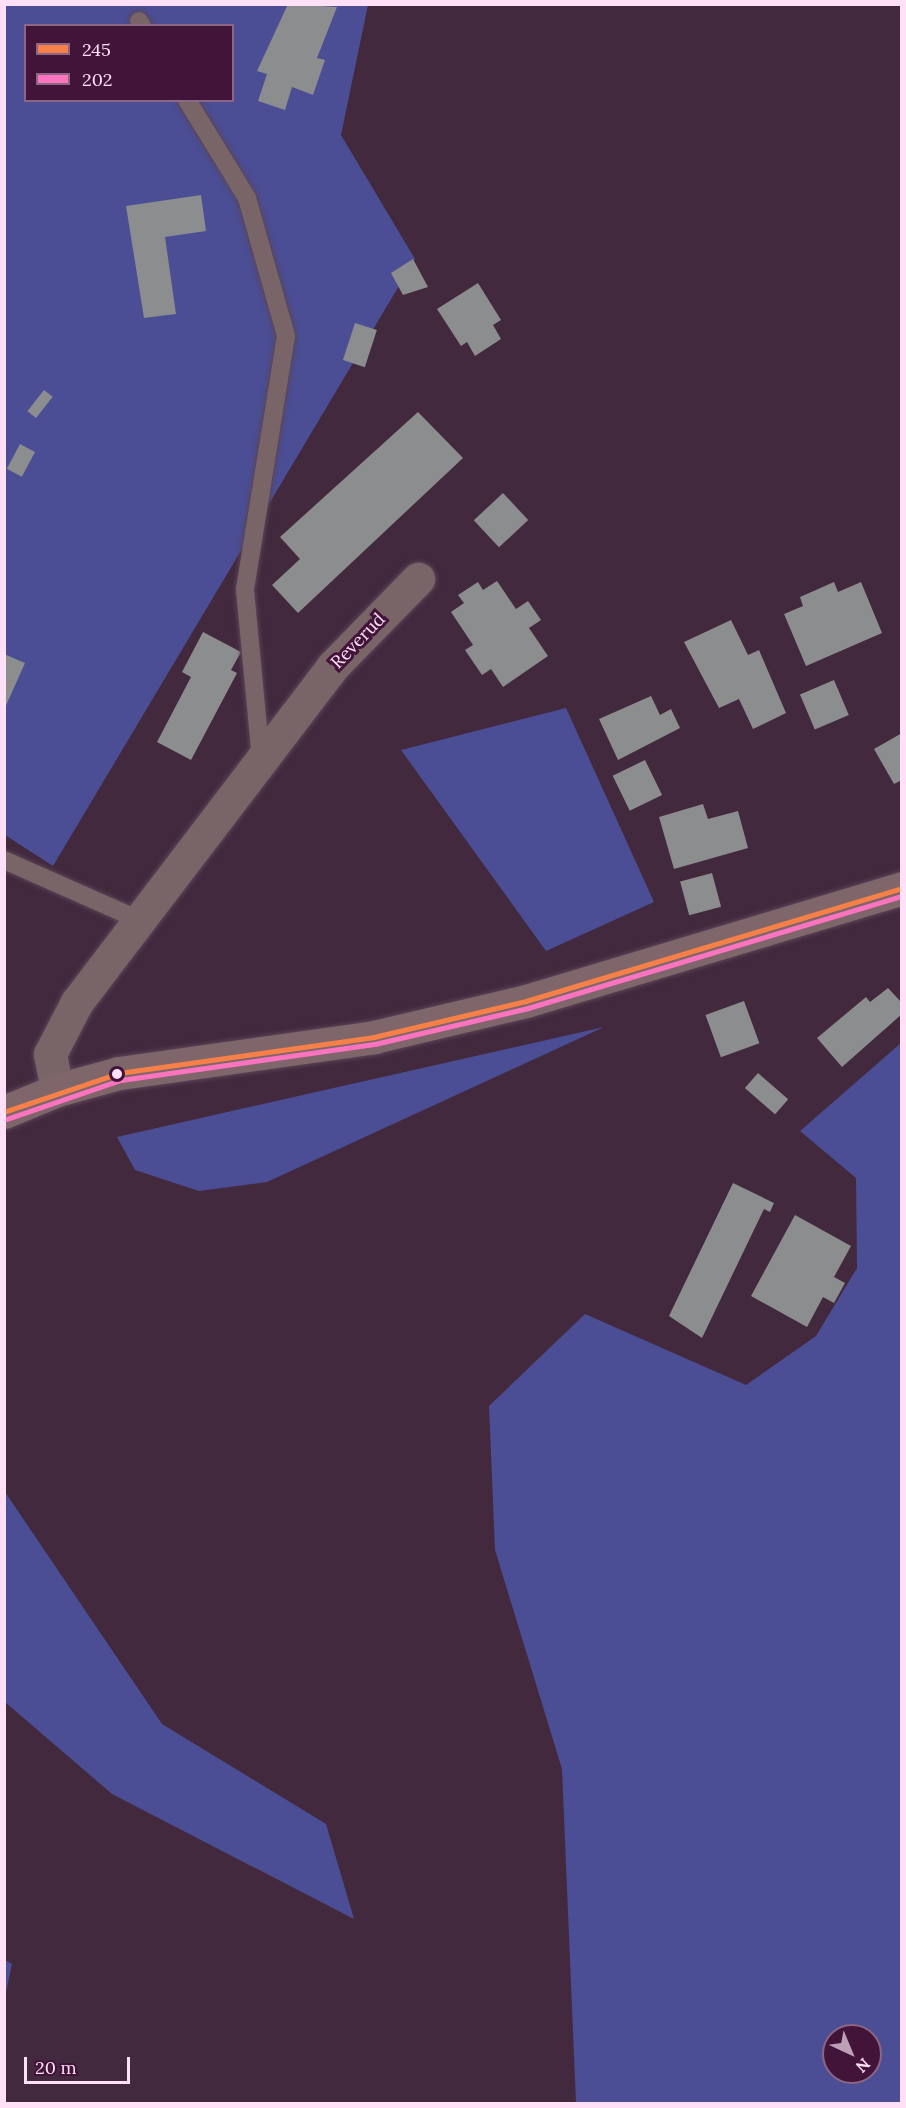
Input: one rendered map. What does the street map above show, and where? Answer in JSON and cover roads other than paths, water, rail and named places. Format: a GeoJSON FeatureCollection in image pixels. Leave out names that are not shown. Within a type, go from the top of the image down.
{"type":"FeatureCollection","features":[{"type":"Feature","properties":{"kind":"main road"},"geometry":{"type":"LineString","coordinates":[[4,1112],[57,1090],[119,1073],[434,1024],[610,977],[902,888]]}},
{"type":"Feature","properties":{"kind":"street","name":"Reverud"},"geometry":{"type":"LineString","coordinates":[[57,1090],[50,1054],[58,1031],[137,919],[333,666],[417,579]]}},
{"type":"Feature","properties":{"kind":"lane"},"geometry":{"type":"LineString","coordinates":[[188,102],[247,198],[286,336],[245,590],[261,758]]}},
{"type":"Feature","properties":{"kind":"lane"},"geometry":{"type":"LineString","coordinates":[[4,860],[137,919]]}}]}
